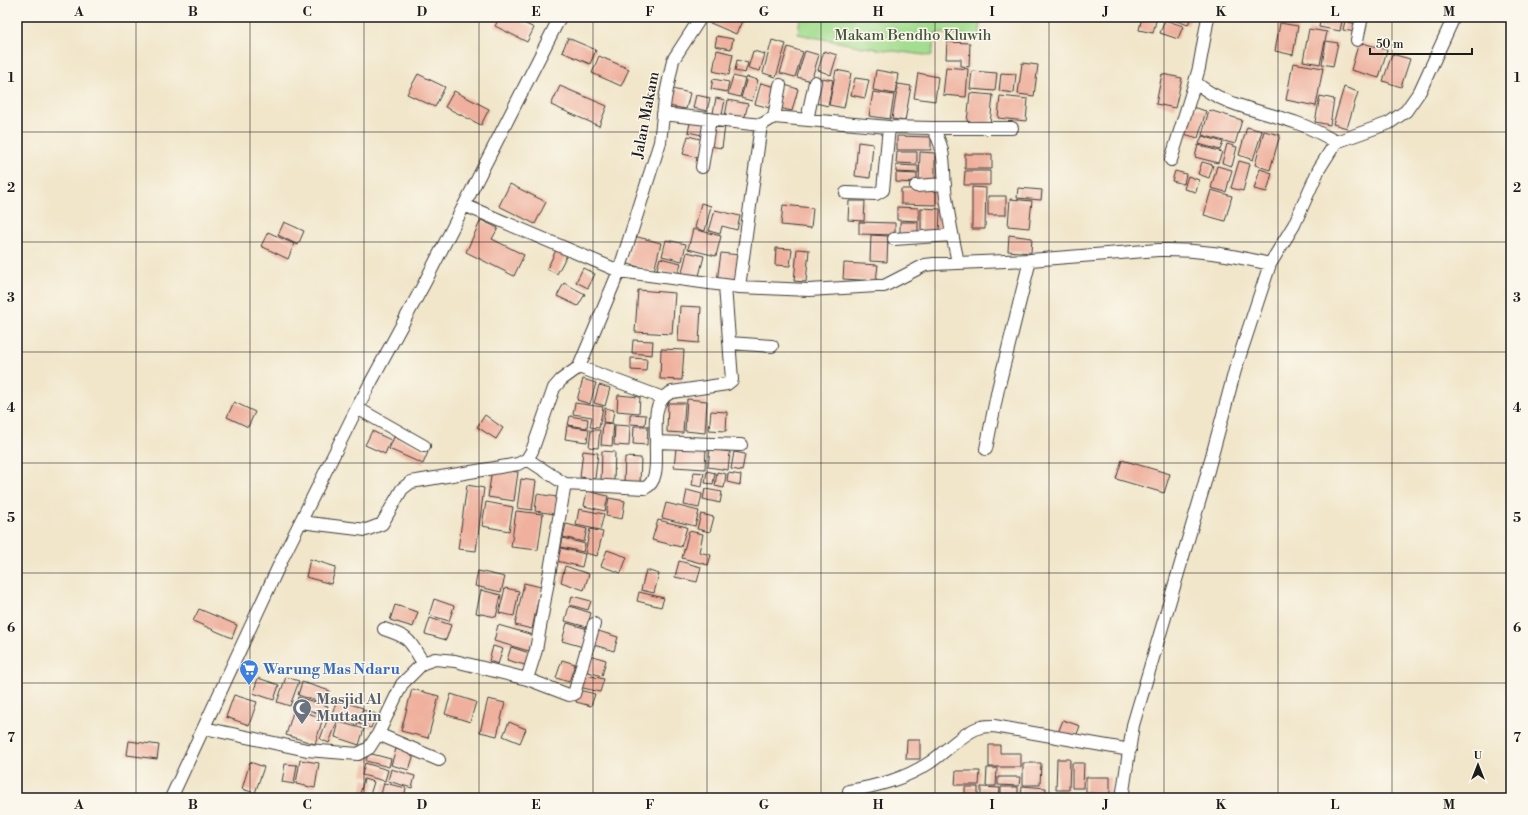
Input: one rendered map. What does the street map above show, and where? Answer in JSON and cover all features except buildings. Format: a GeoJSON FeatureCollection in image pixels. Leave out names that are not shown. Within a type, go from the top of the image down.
{"type":"FeatureCollection","features":[{"type":"Feature","properties":{"kind":"street"},"geometry":{"type":"LineString","coordinates":[[171,798],[301,522],[357,408],[424,284],[560,17]]}},
{"type":"Feature","properties":{"kind":"street","name":"Jalan Makam"},"geometry":{"type":"LineString","coordinates":[[579,367],[619,271],[660,142],[663,114],[673,60],[701,17]]}},
{"type":"Feature","properties":{"kind":"street"},"geometry":{"type":"LineString","coordinates":[[1171,160],[1188,100],[1200,68],[1208,17]]}},
{"type":"Feature","properties":{"kind":"street"},"geometry":{"type":"LineString","coordinates":[[1357,40],[1362,17]]}},
{"type":"Feature","properties":{"kind":"street"},"geometry":{"type":"LineString","coordinates":[[1122,798],[1133,725],[1203,489],[1235,370],[1270,264],[1294,225],[1319,168],[1336,142],[1389,123],[1406,111],[1420,90],[1454,17]]}},
{"type":"Feature","properties":{"kind":"street"},"geometry":{"type":"LineString","coordinates":[[807,120],[815,82]]}},
{"type":"Feature","properties":{"kind":"street"},"geometry":{"type":"LineString","coordinates":[[1195,82],[1208,93],[1222,99],[1298,124],[1336,142]]}},
{"type":"Feature","properties":{"kind":"street"},"geometry":{"type":"LineString","coordinates":[[774,117],[780,85]]}},
{"type":"Feature","properties":{"kind":"street"},"geometry":{"type":"LineString","coordinates":[[663,114],[675,114],[761,125],[774,117],[889,128],[1012,128]]}},
{"type":"Feature","properties":{"kind":"street"},"geometry":{"type":"LineString","coordinates":[[702,167],[710,119]]}},
{"type":"Feature","properties":{"kind":"street"},"geometry":{"type":"LineString","coordinates":[[739,287],[761,125]]}},
{"type":"Feature","properties":{"kind":"street"},"geometry":{"type":"LineString","coordinates":[[846,193],[876,194],[883,190],[889,128]]}},
{"type":"Feature","properties":{"kind":"street"},"geometry":{"type":"LineString","coordinates":[[932,128],[939,138],[942,147],[952,235],[958,262]]}},
{"type":"Feature","properties":{"kind":"street"},"geometry":{"type":"LineString","coordinates":[[916,186],[945,184]]}},
{"type":"Feature","properties":{"kind":"street"},"geometry":{"type":"LineString","coordinates":[[464,205],[619,271],[725,286],[809,290],[884,286],[925,266],[958,262],[1030,260],[1158,250],[1225,253],[1270,264]]}},
{"type":"Feature","properties":{"kind":"street"},"geometry":{"type":"LineString","coordinates":[[894,239],[952,235]]}},
{"type":"Feature","properties":{"kind":"street"},"geometry":{"type":"LineString","coordinates":[[986,448],[998,389],[1030,260]]}},
{"type":"Feature","properties":{"kind":"street"},"geometry":{"type":"LineString","coordinates":[[527,459],[566,484],[645,488],[652,484],[654,475],[657,407],[663,398],[672,392],[727,384],[732,380],[725,286]]}},
{"type":"Feature","properties":{"kind":"street"},"geometry":{"type":"LineString","coordinates":[[729,343],[772,346]]}},
{"type":"Feature","properties":{"kind":"street"},"geometry":{"type":"LineString","coordinates":[[301,522],[366,530],[374,529],[382,524],[402,489],[411,482],[518,464],[527,459],[532,451],[554,388],[561,380],[579,367],[663,398]]}},
{"type":"Feature","properties":{"kind":"street"},"geometry":{"type":"LineString","coordinates":[[357,408],[424,446]]}},
{"type":"Feature","properties":{"kind":"street"},"geometry":{"type":"LineString","coordinates":[[656,442],[741,445]]}},
{"type":"Feature","properties":{"kind":"street"},"geometry":{"type":"LineString","coordinates":[[527,679],[536,650],[566,484]]}},
{"type":"Feature","properties":{"kind":"street"},"geometry":{"type":"LineString","coordinates":[[204,728],[307,750],[358,754],[369,748],[378,734],[402,684],[423,663],[435,659],[455,661],[527,679],[569,695],[574,694],[594,624]]}},
{"type":"Feature","properties":{"kind":"street"},"geometry":{"type":"LineString","coordinates":[[384,629],[404,635],[423,663]]}},
{"type":"Feature","properties":{"kind":"street"},"geometry":{"type":"LineString","coordinates":[[849,791],[873,787],[901,778],[929,764],[981,726],[994,726],[1130,750]]}},
{"type":"Feature","properties":{"kind":"street"},"geometry":{"type":"LineString","coordinates":[[378,734],[439,760]]}},
{"type":"Feature","properties":{"kind":"green space","name":"Makam Bendho Kluwih"},"geometry":{"type":"Polygon","coordinates":[[[800,17],[980,17],[980,36],[935,33],[932,56],[863,47],[798,34],[800,17]]]}},
{"type":"Feature","properties":{"kind":"place","name":"Warung Mas Ndaru"},"geometry":{"type":"Point","coordinates":[249,686]}},
{"type":"Feature","properties":{"kind":"place","name":"Masjid Al Muttaqin"},"geometry":{"type":"Point","coordinates":[302,725]}}]}
